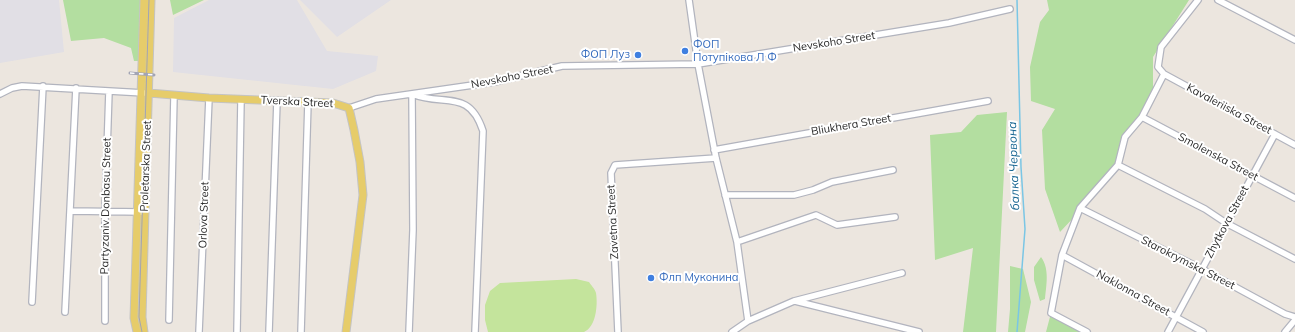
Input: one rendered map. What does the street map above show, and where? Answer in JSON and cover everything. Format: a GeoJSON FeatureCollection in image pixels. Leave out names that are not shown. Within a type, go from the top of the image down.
{"type":"FeatureCollection","features":[{"type":"Feature","properties":{"kind":"main road","name":"Proletarska Street"},"geometry":{"type":"LineString","coordinates":[[137,332],[134,318],[144,0]]}},
{"type":"Feature","properties":{"kind":"main road","name":"Proletarska Street"},"geometry":{"type":"LineString","coordinates":[[144,332],[142,317],[152,0]]}},
{"type":"Feature","properties":{"kind":"main road","name":"Tverska Street"},"geometry":{"type":"LineString","coordinates":[[148,93],[241,100],[333,103],[349,108],[360,162],[363,195],[346,332]]}},
{"type":"Feature","properties":{"kind":"street"},"geometry":{"type":"LineString","coordinates":[[689,0],[698,64],[714,150],[737,242],[748,321]]}},
{"type":"Feature","properties":{"kind":"street"},"geometry":{"type":"LineString","coordinates":[[1087,332],[1051,313],[1062,255],[1080,208],[1118,165],[1125,137],[1142,117],[1164,74],[1158,68],[1161,47],[1198,0]]}},
{"type":"Feature","properties":{"kind":"street"},"geometry":{"type":"LineString","coordinates":[[1218,0],[1295,40]]}},
{"type":"Feature","properties":{"kind":"street","name":"Nevskoho Street"},"geometry":{"type":"LineString","coordinates":[[349,108],[376,99],[494,82],[562,66],[698,64],[949,23],[1010,9]]}},
{"type":"Feature","properties":{"kind":"street","name":"Kavaleriiska Street"},"geometry":{"type":"LineString","coordinates":[[1164,74],[1295,145]]}},
{"type":"Feature","properties":{"kind":"street","name":"Tverska Street"},"geometry":{"type":"LineString","coordinates":[[0,94],[12,88],[22,86],[148,93]]}},
{"type":"Feature","properties":{"kind":"street"},"geometry":{"type":"LineString","coordinates":[[32,302],[43,86]]}},
{"type":"Feature","properties":{"kind":"street"},"geometry":{"type":"LineString","coordinates":[[65,312],[76,88]]}},
{"type":"Feature","properties":{"kind":"street","name":"Partyzaniv Donbasu Street"},"geometry":{"type":"LineString","coordinates":[[105,321],[109,91]]}},
{"type":"Feature","properties":{"kind":"street"},"geometry":{"type":"LineString","coordinates":[[409,332],[413,230],[412,94],[421,97],[459,101],[468,106],[476,114],[483,131],[475,332]]}},
{"type":"Feature","properties":{"kind":"street"},"geometry":{"type":"LineString","coordinates":[[169,320],[174,96]]}},
{"type":"Feature","properties":{"kind":"street","name":"Orlova Street"},"geometry":{"type":"LineString","coordinates":[[199,332],[208,98]]}},
{"type":"Feature","properties":{"kind":"street"},"geometry":{"type":"LineString","coordinates":[[237,332],[241,100]]}},
{"type":"Feature","properties":{"kind":"street"},"geometry":{"type":"LineString","coordinates":[[269,332],[277,101]]}},
{"type":"Feature","properties":{"kind":"street","name":"Bliukhera Street"},"geometry":{"type":"LineString","coordinates":[[714,150],[988,101]]}},
{"type":"Feature","properties":{"kind":"street"},"geometry":{"type":"LineString","coordinates":[[301,332],[308,102]]}},
{"type":"Feature","properties":{"kind":"street","name":"Smolenska Street"},"geometry":{"type":"LineString","coordinates":[[1142,117],[1295,198]]}},
{"type":"Feature","properties":{"kind":"street","name":"Zhytkova Street"},"geometry":{"type":"LineString","coordinates":[[1168,332],[1275,134]]}},
{"type":"Feature","properties":{"kind":"street","name":"Zavetna Street"},"geometry":{"type":"LineString","coordinates":[[618,332],[611,173],[615,165],[716,158]]}},
{"type":"Feature","properties":{"kind":"street"},"geometry":{"type":"LineString","coordinates":[[1118,165],[1205,209],[1226,223],[1295,259]]}},
{"type":"Feature","properties":{"kind":"street"},"geometry":{"type":"LineString","coordinates":[[725,195],[794,195],[813,190],[832,182],[894,170]]}},
{"type":"Feature","properties":{"kind":"street","name":"Starokrymska Street"},"geometry":{"type":"LineString","coordinates":[[1080,208],[1202,269],[1295,318]]}},
{"type":"Feature","properties":{"kind":"street"},"geometry":{"type":"LineString","coordinates":[[70,211],[145,212]]}},
{"type":"Feature","properties":{"kind":"street"},"geometry":{"type":"LineString","coordinates":[[737,242],[816,215],[836,225],[895,217]]}},
{"type":"Feature","properties":{"kind":"street","name":"Naklonna Street"},"geometry":{"type":"LineString","coordinates":[[1062,255],[1203,332]]}},
{"type":"Feature","properties":{"kind":"street"},"geometry":{"type":"LineString","coordinates":[[732,332],[748,321],[794,301],[902,273]]}},
{"type":"Feature","properties":{"kind":"street"},"geometry":{"type":"LineString","coordinates":[[794,301],[919,332]]}},
{"type":"Feature","properties":{"kind":"street"},"geometry":{"type":"LineString","coordinates":[[1286,332],[1295,318]]}},
{"type":"Feature","properties":{"kind":"shaded area"},"geometry":{"type":"Polygon","coordinates":[[[0,0],[59,0],[64,52],[0,63],[0,0]]]}},
{"type":"Feature","properties":{"kind":"shaded area"},"geometry":{"type":"Polygon","coordinates":[[[209,0],[297,0],[327,51],[378,56],[376,71],[333,89],[173,72],[174,18],[209,0]]]}},
{"type":"Feature","properties":{"kind":"shaded area"},"geometry":{"type":"Polygon","coordinates":[[[300,0],[391,0],[337,37],[300,0]]]}},
{"type":"Feature","properties":{"kind":"green space"},"geometry":{"type":"Polygon","coordinates":[[[63,0],[141,0],[139,61],[134,61],[131,48],[104,38],[71,41],[63,0]]]}},
{"type":"Feature","properties":{"kind":"green space"},"geometry":{"type":"Polygon","coordinates":[[[170,0],[204,0],[173,15],[170,0]]]}},
{"type":"Feature","properties":{"kind":"green space"},"geometry":{"type":"Polygon","coordinates":[[[1047,0],[1189,0],[1153,57],[1153,89],[1107,182],[1060,232],[1045,189],[1042,130],[1055,109],[1031,101],[1030,67],[1040,22],[1049,10],[1047,0]]]}},
{"type":"Feature","properties":{"kind":"green space"},"geometry":{"type":"Polygon","coordinates":[[[1007,112],[996,332],[963,332],[973,248],[935,260],[930,135],[961,132],[977,115],[1007,112]]]}},
{"type":"Feature","properties":{"kind":"green space"},"geometry":{"type":"Polygon","coordinates":[[[1041,257],[1046,267],[1047,278],[1045,299],[1040,301],[1034,280],[1034,267],[1041,257]]]}},
{"type":"Feature","properties":{"kind":"green space"},"geometry":{"type":"Polygon","coordinates":[[[1010,266],[1023,269],[1031,302],[1025,332],[1008,332],[1010,309],[1010,266]]]}},
{"type":"Feature","properties":{"kind":"green space"},"geometry":{"type":"Polygon","coordinates":[[[576,279],[589,282],[596,293],[597,303],[594,321],[584,332],[488,332],[485,320],[485,305],[490,291],[500,283],[576,279]]]}},
{"type":"Feature","properties":{"kind":"green space"},"geometry":{"type":"Polygon","coordinates":[[[1051,313],[1084,332],[1046,332],[1051,313]]]}},
{"type":"Feature","properties":{"kind":"waterway","name":"балка Червона"},"geometry":{"type":"LineString","coordinates":[[1017,0],[1021,167],[1025,229],[1017,332]]}},
{"type":"Feature","properties":{"kind":"tram line"},"geometry":{"type":"LineString","coordinates":[[142,332],[139,317],[149,0]]}},
{"type":"Feature","properties":{"kind":"railway"},"geometry":{"type":"LineString","coordinates":[[130,73],[154,75]]}},
{"type":"Feature","properties":{"kind":"place","name":"ФОП Потупікова Л Ф"},"geometry":{"type":"Point","coordinates":[685,51]}},
{"type":"Feature","properties":{"kind":"place","name":"ФОП Луз"},"geometry":{"type":"Point","coordinates":[638,55]}},
{"type":"Feature","properties":{"kind":"place","name":"Флп Муконина"},"geometry":{"type":"Point","coordinates":[651,278]}}]}
